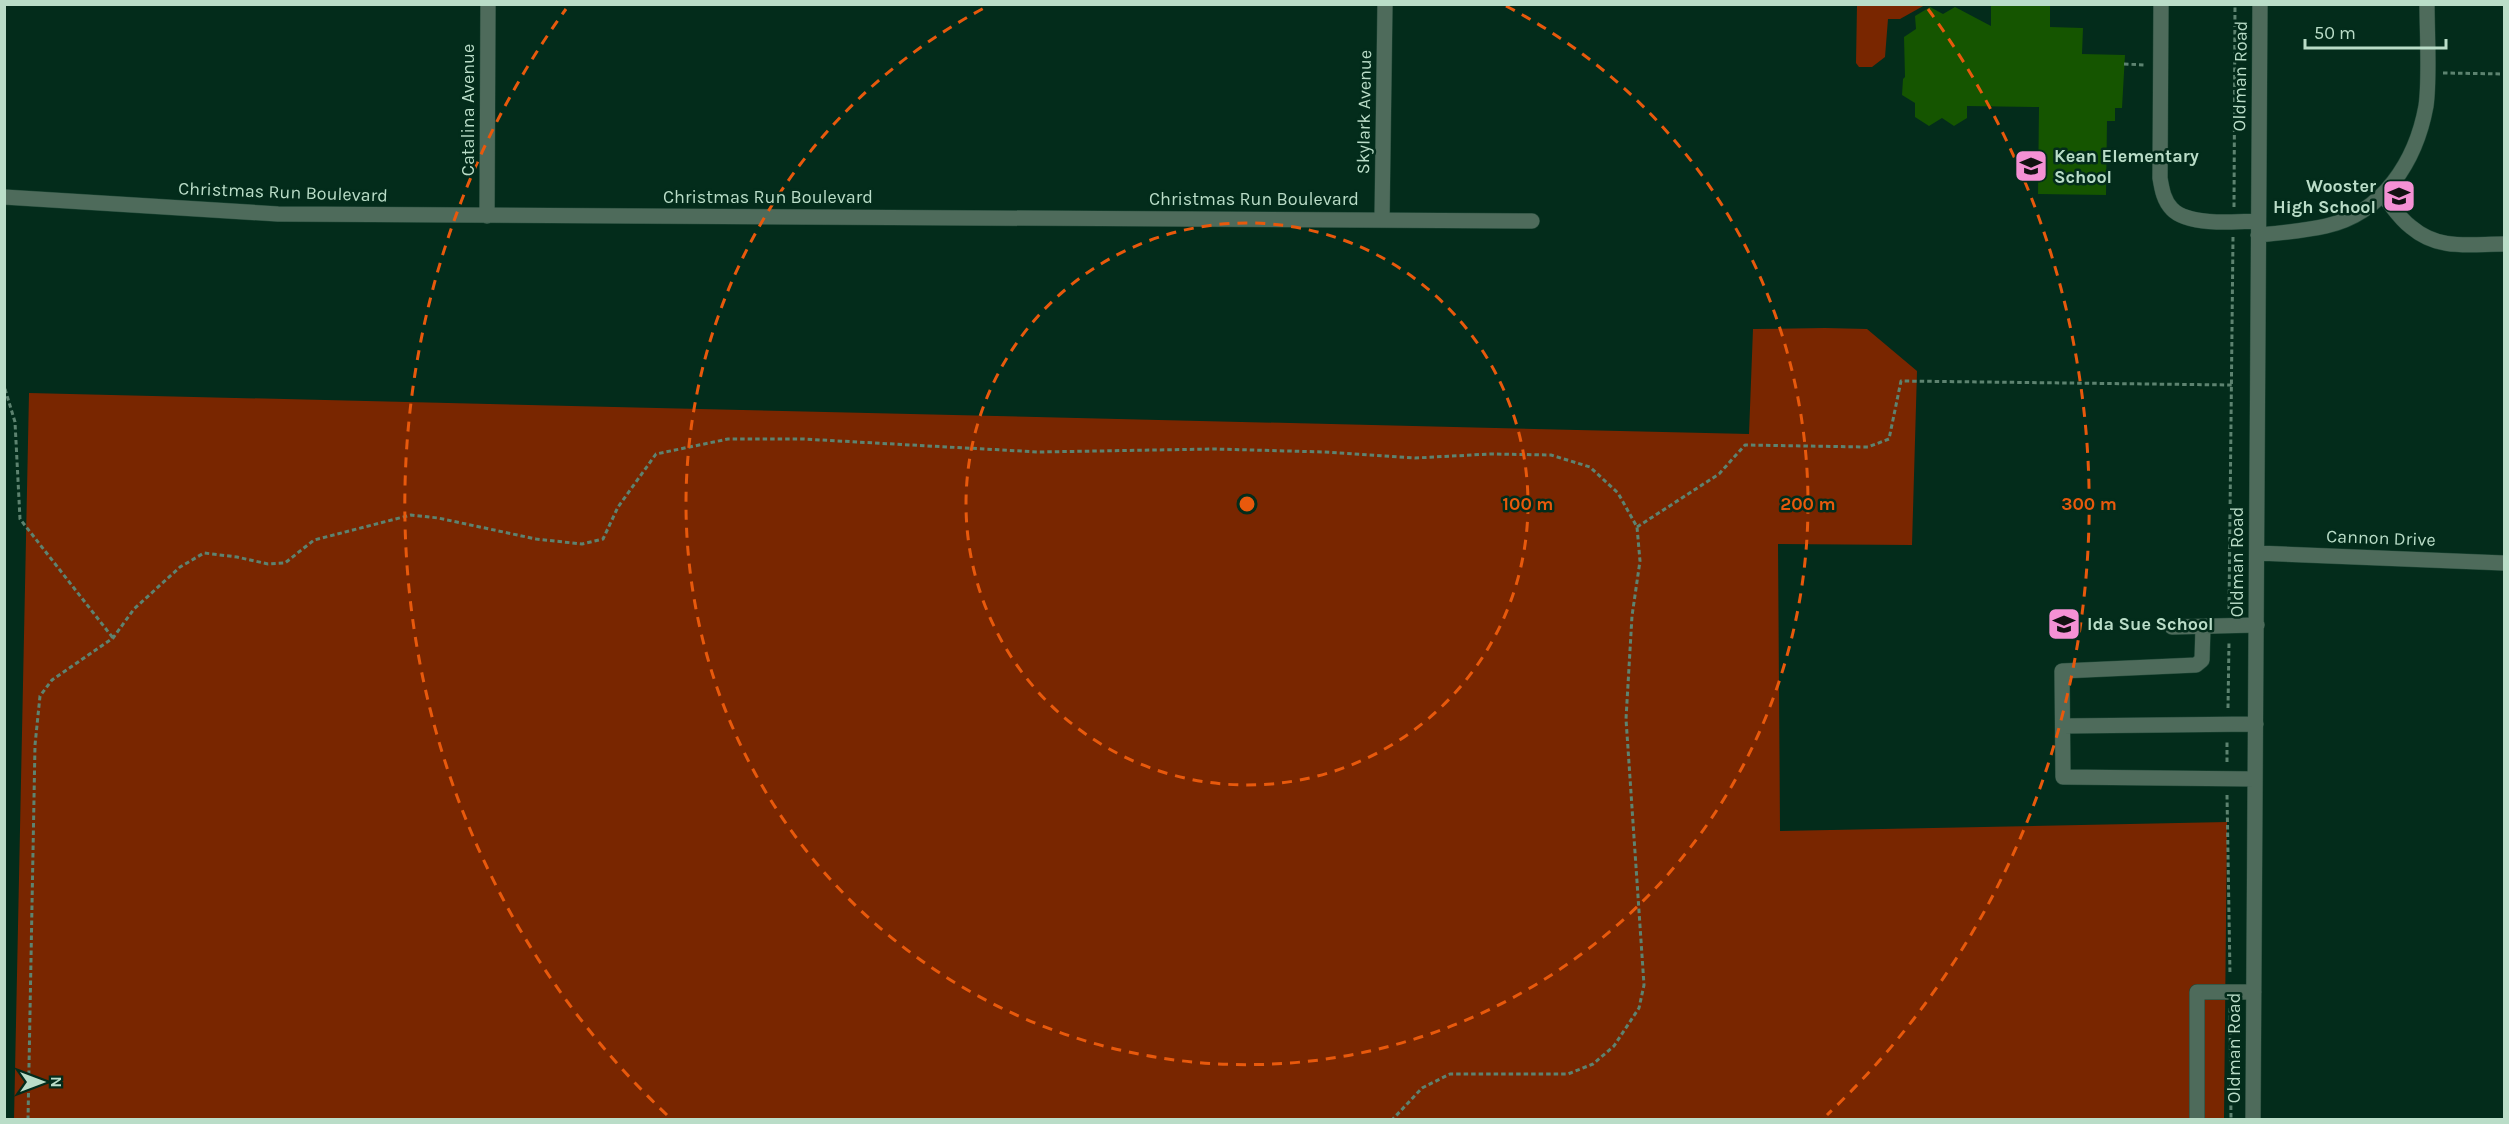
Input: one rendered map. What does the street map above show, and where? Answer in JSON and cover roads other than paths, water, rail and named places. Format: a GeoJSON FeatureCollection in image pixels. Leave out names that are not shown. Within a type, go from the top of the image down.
{"type":"FeatureCollection","features":[{"type":"Feature","properties":{"kind":"street","name":"Catalina Avenue"},"geometry":{"type":"LineString","coordinates":[[487,216],[488,4]]}},
{"type":"Feature","properties":{"kind":"street","name":"Skylark Avenue"},"geometry":{"type":"LineString","coordinates":[[1382,219],[1385,4]]}},
{"type":"Feature","properties":{"kind":"street"},"geometry":{"type":"LineString","coordinates":[[2161,4],[2160,178],[2164,198],[2174,211],[2189,218],[2234,222],[2257,228],[2328,226],[2356,215],[2383,195],[2402,172],[2416,147],[2426,104],[2427,4]]}},
{"type":"Feature","properties":{"kind":"street","name":"Oldman Road"},"geometry":{"type":"LineString","coordinates":[[2253,1119],[2260,4]]}},
{"type":"Feature","properties":{"kind":"street"},"geometry":{"type":"LineString","coordinates":[[2383,195],[2410,227],[2432,242],[2461,245],[2505,244]]}},
{"type":"Feature","properties":{"kind":"street","name":"Christmas Run Boulevard"},"geometry":{"type":"LineString","coordinates":[[4,197],[278,214],[1532,221]]}},
{"type":"Feature","properties":{"kind":"street","name":"Cannon Drive"},"geometry":{"type":"LineString","coordinates":[[2257,553],[2505,562]]}},
{"type":"Feature","properties":{"kind":"street"},"geometry":{"type":"LineString","coordinates":[[2172,627],[2257,625]]}},
{"type":"Feature","properties":{"kind":"street"},"geometry":{"type":"LineString","coordinates":[[2203,627],[2202,660],[2196,665],[2062,671],[2063,777],[2255,778]]}},
{"type":"Feature","properties":{"kind":"street"},"geometry":{"type":"LineString","coordinates":[[2063,726],[2256,724]]}},
{"type":"Feature","properties":{"kind":"street"},"geometry":{"type":"LineString","coordinates":[[2197,1119],[2197,992],[2254,992]]}},
{"type":"Feature","properties":{"kind":"place","name":"Kean Elementary School"},"geometry":{"type":"Point","coordinates":[2031,166]}},
{"type":"Feature","properties":{"kind":"place","name":"Wooster High School"},"geometry":{"type":"Point","coordinates":[2399,196]}},
{"type":"Feature","properties":{"kind":"place","name":"Ida Sue School"},"geometry":{"type":"Point","coordinates":[2064,624]}}]}
